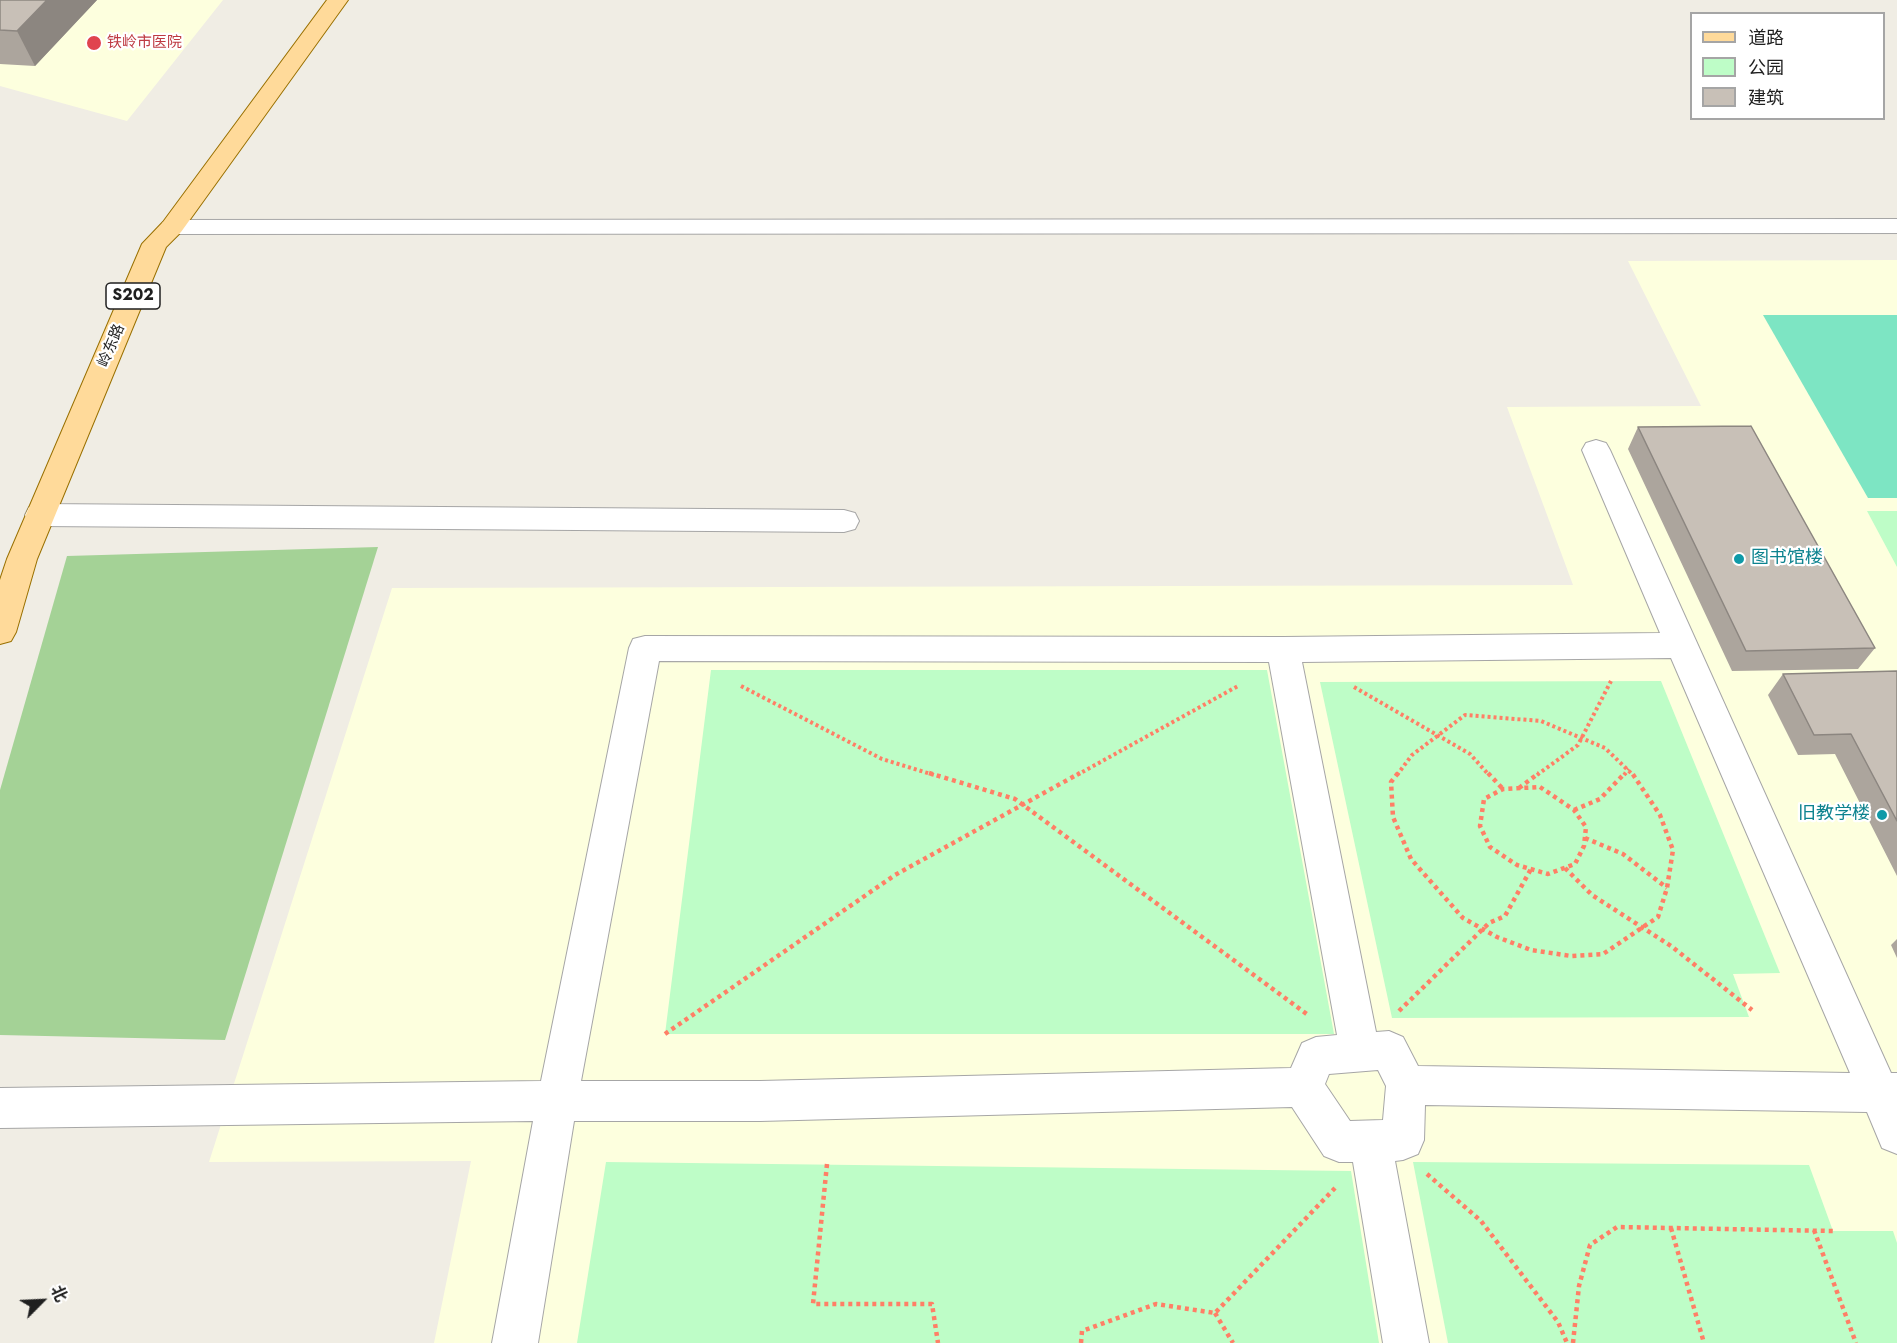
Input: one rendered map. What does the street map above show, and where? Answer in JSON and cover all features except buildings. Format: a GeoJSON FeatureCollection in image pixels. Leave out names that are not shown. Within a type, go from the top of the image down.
{"type":"FeatureCollection","features":[{"type":"Feature","properties":{"kind":"main road","name":"岭东路"},"geometry":{"type":"LineString","coordinates":[[0,632],[22,559],[155,244],[172,228],[338,0]]}},
{"type":"Feature","properties":{"kind":"street"},"geometry":{"type":"LineString","coordinates":[[172,228],[1897,226]]}},
{"type":"Feature","properties":{"kind":"street"},"geometry":{"type":"LineString","coordinates":[[1596,450],[1682,645],[1888,1093],[1897,1134]]}},
{"type":"Feature","properties":{"kind":"street"},"geometry":{"type":"LineString","coordinates":[[40,515],[844,521]]}},
{"type":"Feature","properties":{"kind":"street"},"geometry":{"type":"LineString","coordinates":[[515,1343],[557,1101],[645,648],[1283,650],[1682,645]]}},
{"type":"Feature","properties":{"kind":"street"},"geometry":{"type":"LineString","coordinates":[[1283,650],[1359,1053]]}},
{"type":"Feature","properties":{"kind":"street"},"geometry":{"type":"LineString","coordinates":[[1303,1087],[1316,1056],[1389,1050],[1406,1085]]}},
{"type":"Feature","properties":{"kind":"street"},"geometry":{"type":"LineString","coordinates":[[1406,1085],[1888,1093]]}},
{"type":"Feature","properties":{"kind":"street"},"geometry":{"type":"LineString","coordinates":[[1371,1141],[1406,1085]]}},
{"type":"Feature","properties":{"kind":"street"},"geometry":{"type":"LineString","coordinates":[[0,1108],[557,1101],[760,1101],[1303,1087],[1371,1141],[1406,1343]]}},
{"type":"Feature","properties":{"kind":"path"},"geometry":{"type":"LineString","coordinates":[[1518,788],[1578,745],[1616,672],[1648,645]]}},
{"type":"Feature","properties":{"kind":"path"},"geometry":{"type":"LineString","coordinates":[[732,681],[882,759],[1015,799],[1359,1053],[1489,923],[1505,916],[1531,869]]}},
{"type":"Feature","properties":{"kind":"path"},"geometry":{"type":"LineString","coordinates":[[665,1034],[895,875],[1247,681]]}},
{"type":"Feature","properties":{"kind":"path"},"geometry":{"type":"LineString","coordinates":[[1346,682],[1470,754],[1503,789]]}},
{"type":"Feature","properties":{"kind":"path"},"geometry":{"type":"LineString","coordinates":[[1465,715],[1541,721],[1605,748],[1629,769],[1648,794],[1673,850],[1667,888],[1658,917],[1603,954],[1571,956],[1531,950],[1463,918],[1411,859],[1393,817],[1391,782],[1412,755],[1436,736],[1465,715]]}},
{"type":"Feature","properties":{"kind":"path"},"geometry":{"type":"LineString","coordinates":[[1574,810],[1599,799],[1629,769]]}},
{"type":"Feature","properties":{"kind":"path"},"geometry":{"type":"LineString","coordinates":[[1540,787],[1574,810],[1586,827],[1585,838],[1575,864],[1548,874],[1517,865],[1490,847],[1480,826],[1484,799],[1503,789],[1518,788],[1540,787]]}},
{"type":"Feature","properties":{"kind":"path"},"geometry":{"type":"LineString","coordinates":[[1585,838],[1623,854],[1667,888]]}},
{"type":"Feature","properties":{"kind":"path"},"geometry":{"type":"LineString","coordinates":[[1565,868],[1592,895],[1615,912],[1644,928],[1752,1010]]}},
{"type":"Feature","properties":{"kind":"path"},"geometry":{"type":"LineString","coordinates":[[1215,1312],[1351,1171],[1371,1141],[1413,1162],[1481,1221],[1558,1322],[1567,1343]]}},
{"type":"Feature","properties":{"kind":"path"},"geometry":{"type":"LineString","coordinates":[[827,1164],[813,1304],[932,1304],[938,1343]]}},
{"type":"Feature","properties":{"kind":"path"},"geometry":{"type":"LineString","coordinates":[[1573,1343],[1580,1286],[1590,1245],[1617,1227],[1833,1231]]}},
{"type":"Feature","properties":{"kind":"path"},"geometry":{"type":"LineString","coordinates":[[1671,1228],[1704,1343]]}},
{"type":"Feature","properties":{"kind":"path"},"geometry":{"type":"LineString","coordinates":[[1814,1230],[1856,1343]]}},
{"type":"Feature","properties":{"kind":"path"},"geometry":{"type":"LineString","coordinates":[[1081,1343],[1082,1331],[1156,1304],[1215,1312]]}},
{"type":"Feature","properties":{"kind":"path"},"geometry":{"type":"LineString","coordinates":[[1215,1312],[1233,1343]]}},
{"type":"Feature","properties":{"kind":"shaded area","name":"铁岭市医院"},"geometry":{"type":"Polygon","coordinates":[[[0,0],[223,0],[127,121],[0,86],[0,0]]]}},
{"type":"Feature","properties":{"kind":"shaded area"},"geometry":{"type":"Polygon","coordinates":[[[1897,260],[1897,1343],[434,1343],[471,1161],[209,1162],[392,588],[1573,585],[1507,407],[1701,406],[1628,261],[1897,260]]]}},
{"type":"Feature","properties":{"kind":"green space"},"geometry":{"type":"Polygon","coordinates":[[[1763,315],[1897,315],[1897,498],[1868,498],[1763,315]]]}},
{"type":"Feature","properties":{"kind":"green space"},"geometry":{"type":"Polygon","coordinates":[[[1867,511],[1897,511],[1897,567],[1867,511]]]}},
{"type":"Feature","properties":{"kind":"green space"},"geometry":{"type":"Polygon","coordinates":[[[378,547],[225,1040],[0,1035],[0,790],[67,556],[378,547]]]}},
{"type":"Feature","properties":{"kind":"green space"},"geometry":{"type":"Polygon","coordinates":[[[711,670],[1267,670],[1334,1034],[665,1034],[711,670]]]}},
{"type":"Feature","properties":{"kind":"green space"},"geometry":{"type":"Polygon","coordinates":[[[1661,681],[1780,973],[1733,974],[1749,1017],[1392,1018],[1320,682],[1661,681]]]}},
{"type":"Feature","properties":{"kind":"green space"},"geometry":{"type":"Polygon","coordinates":[[[606,1162],[1351,1171],[1379,1343],[577,1343],[606,1162]]]}},
{"type":"Feature","properties":{"kind":"green space"},"geometry":{"type":"Polygon","coordinates":[[[1413,1162],[1809,1165],[1833,1231],[1893,1231],[1897,1243],[1897,1343],[1448,1343],[1413,1162]]]}},
{"type":"Feature","properties":{"kind":"place","name":"铁岭市医院"},"geometry":{"type":"Point","coordinates":[94,43]}},
{"type":"Feature","properties":{"kind":"place","name":"图书馆楼"},"geometry":{"type":"Point","coordinates":[1739,559]}},
{"type":"Feature","properties":{"kind":"place","name":"旧教学楼"},"geometry":{"type":"Point","coordinates":[1882,815]}}]}
